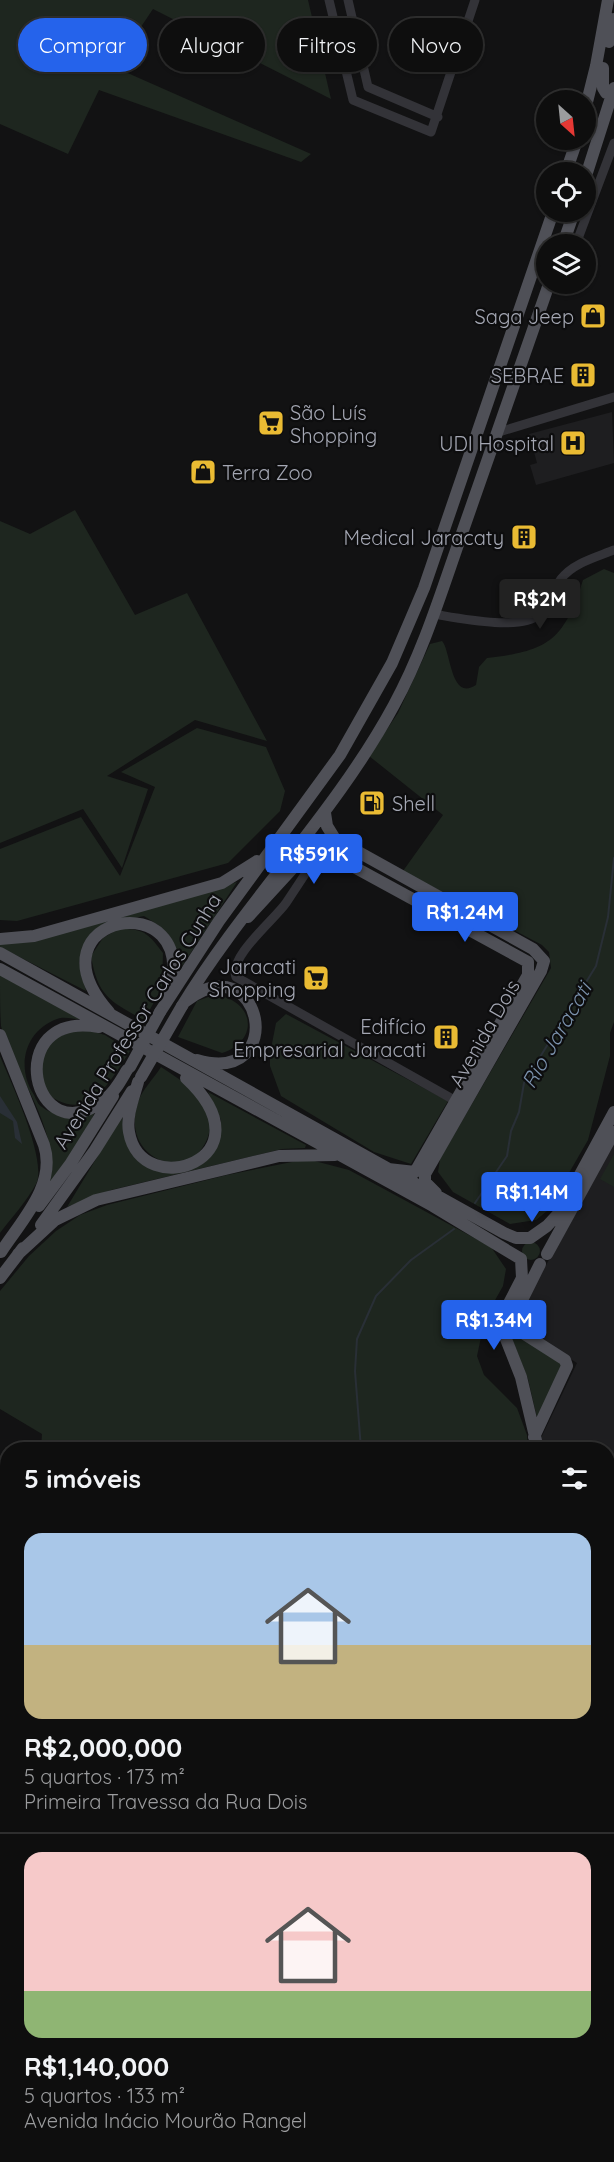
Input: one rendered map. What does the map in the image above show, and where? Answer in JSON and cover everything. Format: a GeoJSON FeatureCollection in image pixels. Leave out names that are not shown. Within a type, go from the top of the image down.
{"type":"FeatureCollection","features":[{"type":"Feature","properties":{"kind":"main road"},"geometry":{"type":"LineString","coordinates":[[590,90],[608,0]]}},
{"type":"Feature","properties":{"kind":"main road"},"geometry":{"type":"LineString","coordinates":[[591,162],[614,96],[604,91],[601,81],[614,19]]}},
{"type":"Feature","properties":{"kind":"main road","name":"Avenida Professor Carlos Cunha"},"geometry":{"type":"LineString","coordinates":[[0,1253],[71,1163],[162,1009],[219,921],[336,761],[359,724],[410,623],[550,222]]}},
{"type":"Feature","properties":{"kind":"main road","name":"Avenida Professor Carlos Cunha"},"geometry":{"type":"LineString","coordinates":[[0,1278],[61,1200],[229,934],[325,813],[395,705],[433,614],[499,432],[546,294]]}},
{"type":"Feature","properties":{"kind":"main road","name":"Avenida Dois"},"geometry":{"type":"LineString","coordinates":[[325,813],[327,826],[335,839],[533,949],[541,956],[544,965],[425,1174],[425,1182],[443,1200]]}},
{"type":"Feature","properties":{"kind":"main road"},"geometry":{"type":"LineString","coordinates":[[0,939],[34,936],[222,883],[251,867],[274,847]]}},
{"type":"Feature","properties":{"kind":"main road"},"geometry":{"type":"LineString","coordinates":[[294,866],[298,848]]}},
{"type":"Feature","properties":{"kind":"main road"},"geometry":{"type":"LineString","coordinates":[[229,934],[262,905],[294,866],[310,852],[321,849]]}},
{"type":"Feature","properties":{"kind":"main road","name":"Avenida Dois"},"geometry":{"type":"LineString","coordinates":[[321,849],[523,957],[530,969],[415,1172],[388,1169]]}},
{"type":"Feature","properties":{"kind":"main road"},"geometry":{"type":"LineString","coordinates":[[445,915],[452,903]]}},
{"type":"Feature","properties":{"kind":"main road"},"geometry":{"type":"LineString","coordinates":[[113,1024],[94,992],[85,969],[87,954],[94,939],[114,924],[128,922],[145,924],[166,943],[173,968],[162,1009]]}},
{"type":"Feature","properties":{"kind":"main road"},"geometry":{"type":"LineString","coordinates":[[0,953],[113,1024],[174,1066],[462,1222],[528,1265],[544,1259]]}},
{"type":"Feature","properties":{"kind":"main road"},"geometry":{"type":"LineString","coordinates":[[0,969],[174,1052],[510,1236],[544,1242],[544,1259]]}},
{"type":"Feature","properties":{"kind":"main road"},"geometry":{"type":"LineString","coordinates":[[174,1052],[206,1063],[227,1062],[246,1051],[257,1032],[256,1015],[249,1001],[231,990],[208,989],[197,994],[182,1006]]}},
{"type":"Feature","properties":{"kind":"main road"},"geometry":{"type":"LineString","coordinates":[[113,1024],[65,1026],[45,1034],[37,1042],[29,1058],[28,1072],[33,1091],[40,1100],[55,1110],[83,1111],[106,1098],[128,1068]]}},
{"type":"Feature","properties":{"kind":"main road"},"geometry":{"type":"LineString","coordinates":[[0,1035],[44,1145],[48,1162],[41,1190],[0,1253]]}},
{"type":"Feature","properties":{"kind":"main road"},"geometry":{"type":"LineString","coordinates":[[139,1079],[128,1125],[132,1142],[143,1157],[158,1166],[178,1168],[189,1165],[208,1151],[216,1132],[215,1118],[205,1098],[174,1066]]}},
{"type":"Feature","properties":{"kind":"main road"},"geometry":{"type":"LineString","coordinates":[[536,1442],[521,1377],[503,1334],[502,1323],[505,1311],[522,1278],[520,1246],[556,1217],[614,1112]]}},
{"type":"Feature","properties":{"kind":"main road"},"geometry":{"type":"LineString","coordinates":[[536,1442],[567,1366],[565,1360],[518,1330],[514,1323],[514,1314],[614,1132]]}},
{"type":"Feature","properties":{"kind":"main road"},"geometry":{"type":"LineString","coordinates":[[18,1254],[55,1220],[96,1200],[279,1156],[340,1156]]}},
{"type":"Feature","properties":{"kind":"street"},"geometry":{"type":"LineString","coordinates":[[329,0],[353,100],[429,132],[434,130],[475,0]]}},
{"type":"Feature","properties":{"kind":"street"},"geometry":{"type":"LineString","coordinates":[[348,0],[368,87],[438,117]]}},
{"type":"Feature","properties":{"kind":"street"},"geometry":{"type":"LineString","coordinates":[[466,0],[470,17]]}},
{"type":"Feature","properties":{"kind":"street"},"geometry":{"type":"LineString","coordinates":[[596,191],[614,143]]}},
{"type":"Feature","properties":{"kind":"street"},"geometry":{"type":"LineString","coordinates":[[499,432],[614,397]]}},
{"type":"Feature","properties":{"kind":"street"},"geometry":{"type":"LineString","coordinates":[[433,614],[514,622],[532,619],[545,609],[563,577],[570,570],[614,550]]}},
{"type":"Feature","properties":{"kind":"street"},"geometry":{"type":"LineString","coordinates":[[321,849],[284,906],[260,931],[235,966],[237,979],[456,1101]]}},
{"type":"Feature","properties":{"kind":"shaded area"},"geometry":{"type":"Polygon","coordinates":[[[0,0],[308,0],[312,18],[277,18],[277,72],[265,66],[265,18],[171,18],[153,9],[147,18],[18,18],[18,72],[125,72],[311,154],[301,162],[99,90],[68,154],[0,124],[0,0]]]}},
{"type":"Feature","properties":{"kind":"shaded area"},"geometry":{"type":"Polygon","coordinates":[[[278,72],[325,72],[331,99],[278,72]]]}},
{"type":"Feature","properties":{"kind":"shaded area","name":"UDI Hospital"},"geometry":{"type":"Polygon","coordinates":[[[612,412],[614,463],[536,485],[530,465],[537,463],[529,434],[612,412]]]}},
{"type":"Feature","properties":{"kind":"shaded area"},"geometry":{"type":"Polygon","coordinates":[[[75,510],[135,615],[187,593],[267,741],[195,720],[107,776],[148,789],[122,868],[83,809],[0,843],[0,521],[30,534],[75,510]]]}},
{"type":"Feature","properties":{"kind":"shaded area"},"geometry":{"type":"Polygon","coordinates":[[[604,569],[614,573],[614,1022],[610,1033],[610,1056],[588,1140],[547,1211],[536,1220],[510,1224],[453,1192],[438,1172],[440,1159],[551,968],[549,952],[542,945],[403,871],[443,815],[369,756],[398,713],[430,644],[442,641],[456,681],[461,687],[476,685],[479,667],[487,658],[525,651],[551,639],[569,617],[583,580],[604,569]]]}},
{"type":"Feature","properties":{"kind":"shaded area"},"geometry":{"type":"Polygon","coordinates":[[[197,728],[266,747],[285,791],[280,811],[228,863],[17,921],[0,920],[0,849],[81,817],[120,876],[155,787],[121,772],[197,728]]]}},
{"type":"Feature","properties":{"kind":"shaded area"},"geometry":{"type":"Polygon","coordinates":[[[237,882],[177,974],[176,953],[171,939],[167,933],[144,916],[103,924],[91,933],[79,962],[86,991],[0,947],[0,943],[164,904],[237,882]]]}},
{"type":"Feature","properties":{"kind":"shaded area"},"geometry":{"type":"Polygon","coordinates":[[[118,929],[145,933],[163,953],[162,988],[144,1020],[114,1002],[97,981],[91,956],[103,938],[118,929]]]}},
{"type":"Feature","properties":{"kind":"shaded area"},"geometry":{"type":"Polygon","coordinates":[[[0,974],[80,1019],[59,1018],[46,1025],[30,1041],[26,1051],[25,1073],[28,1084],[41,1106],[61,1115],[95,1111],[87,1132],[47,1188],[51,1168],[50,1147],[36,1106],[7,1045],[1,1026],[0,974]]]}},
{"type":"Feature","properties":{"kind":"shaded area"},"geometry":{"type":"Polygon","coordinates":[[[214,995],[238,1004],[248,1021],[243,1039],[222,1053],[178,1037],[197,1001],[214,995]]]}},
{"type":"Feature","properties":{"kind":"shaded area"},"geometry":{"type":"Polygon","coordinates":[[[286,1014],[448,1101],[411,1164],[374,1152],[281,1096],[270,1066],[270,1054],[276,1023],[286,1014]]]}},
{"type":"Feature","properties":{"kind":"shaded area"},"geometry":{"type":"Polygon","coordinates":[[[81,1028],[105,1035],[130,1051],[103,1090],[82,1104],[70,1104],[56,1099],[40,1088],[38,1045],[81,1028]]]}},
{"type":"Feature","properties":{"kind":"shaded area"},"geometry":{"type":"Polygon","coordinates":[[[0,1056],[33,1140],[38,1173],[36,1184],[24,1203],[0,1233],[0,1056]]]}},
{"type":"Feature","properties":{"kind":"shaded area"},"geometry":{"type":"Polygon","coordinates":[[[161,1067],[195,1092],[206,1106],[210,1118],[209,1133],[201,1150],[189,1159],[175,1163],[161,1160],[148,1152],[139,1140],[135,1123],[138,1102],[161,1067]]]}},
{"type":"Feature","properties":{"kind":"shaded area"},"geometry":{"type":"Polygon","coordinates":[[[208,1092],[306,1145],[305,1148],[282,1149],[111,1190],[67,1207],[122,1116],[127,1141],[134,1154],[148,1163],[171,1172],[219,1139],[221,1120],[208,1092]]]}},
{"type":"Feature","properties":{"kind":"shaded area"},"geometry":{"type":"Polygon","coordinates":[[[0,1096],[17,1122],[22,1144],[15,1138],[13,1121],[0,1113],[0,1096]]]}},
{"type":"Feature","properties":{"kind":"shaded area"},"geometry":{"type":"Polygon","coordinates":[[[614,1142],[614,1442],[543,1442],[541,1438],[577,1363],[522,1328],[518,1316],[614,1142]]]}},
{"type":"Feature","properties":{"kind":"shaded area"},"geometry":{"type":"Polygon","coordinates":[[[614,1154],[614,1187],[600,1179],[614,1154]]]}},
{"type":"Feature","properties":{"kind":"shaded area"},"geometry":{"type":"Polygon","coordinates":[[[307,1159],[349,1170],[491,1247],[506,1269],[503,1286],[485,1318],[477,1356],[484,1375],[517,1408],[528,1442],[41,1442],[42,1434],[0,1409],[0,1291],[29,1256],[56,1231],[80,1215],[107,1205],[227,1175],[307,1159]]]}},
{"type":"Feature","properties":{"kind":"shaded area"},"geometry":{"type":"Polygon","coordinates":[[[527,1242],[535,1242],[540,1247],[538,1258],[527,1260],[522,1255],[522,1247],[527,1242]]]}},
{"type":"Feature","properties":{"kind":"shaded area"},"geometry":{"type":"Polygon","coordinates":[[[511,1326],[563,1364],[537,1418],[528,1379],[509,1331],[511,1326]]]}},
{"type":"Feature","properties":{"kind":"waterway","name":"Rio Jaracati"},"geometry":{"type":"LineString","coordinates":[[475,1203],[507,1156],[524,1083],[596,966],[608,917],[614,858]]}},
{"type":"Feature","properties":{"kind":"waterway","name":"Rio Jaracati"},"geometry":{"type":"LineString","coordinates":[[360,1442],[355,1371],[357,1339],[376,1296],[411,1260],[454,1229]]}},
{"type":"Feature","properties":{"kind":"place","name":"Saga Jeep"},"geometry":{"type":"Point","coordinates":[593,316]}},
{"type":"Feature","properties":{"kind":"place","name":"SEBRAE"},"geometry":{"type":"Point","coordinates":[583,375]}},
{"type":"Feature","properties":{"kind":"place","name":"São Luís Shopping"},"geometry":{"type":"Point","coordinates":[271,423]}},
{"type":"Feature","properties":{"kind":"place","name":"UDI Hospital"},"geometry":{"type":"Point","coordinates":[573,443]}},
{"type":"Feature","properties":{"kind":"place","name":"Terra Zoo"},"geometry":{"type":"Point","coordinates":[203,472]}},
{"type":"Feature","properties":{"kind":"place","name":"Medical Jaracaty"},"geometry":{"type":"Point","coordinates":[524,537]}},
{"type":"Feature","properties":{"kind":"place","name":"Shell"},"geometry":{"type":"Point","coordinates":[372,803]}},
{"type":"Feature","properties":{"kind":"place","name":"Jaracati Shopping"},"geometry":{"type":"Point","coordinates":[316,978]}},
{"type":"Feature","properties":{"kind":"place","name":"Edifício Empresarial Jaracati"},"geometry":{"type":"Point","coordinates":[446,1037]}}]}
